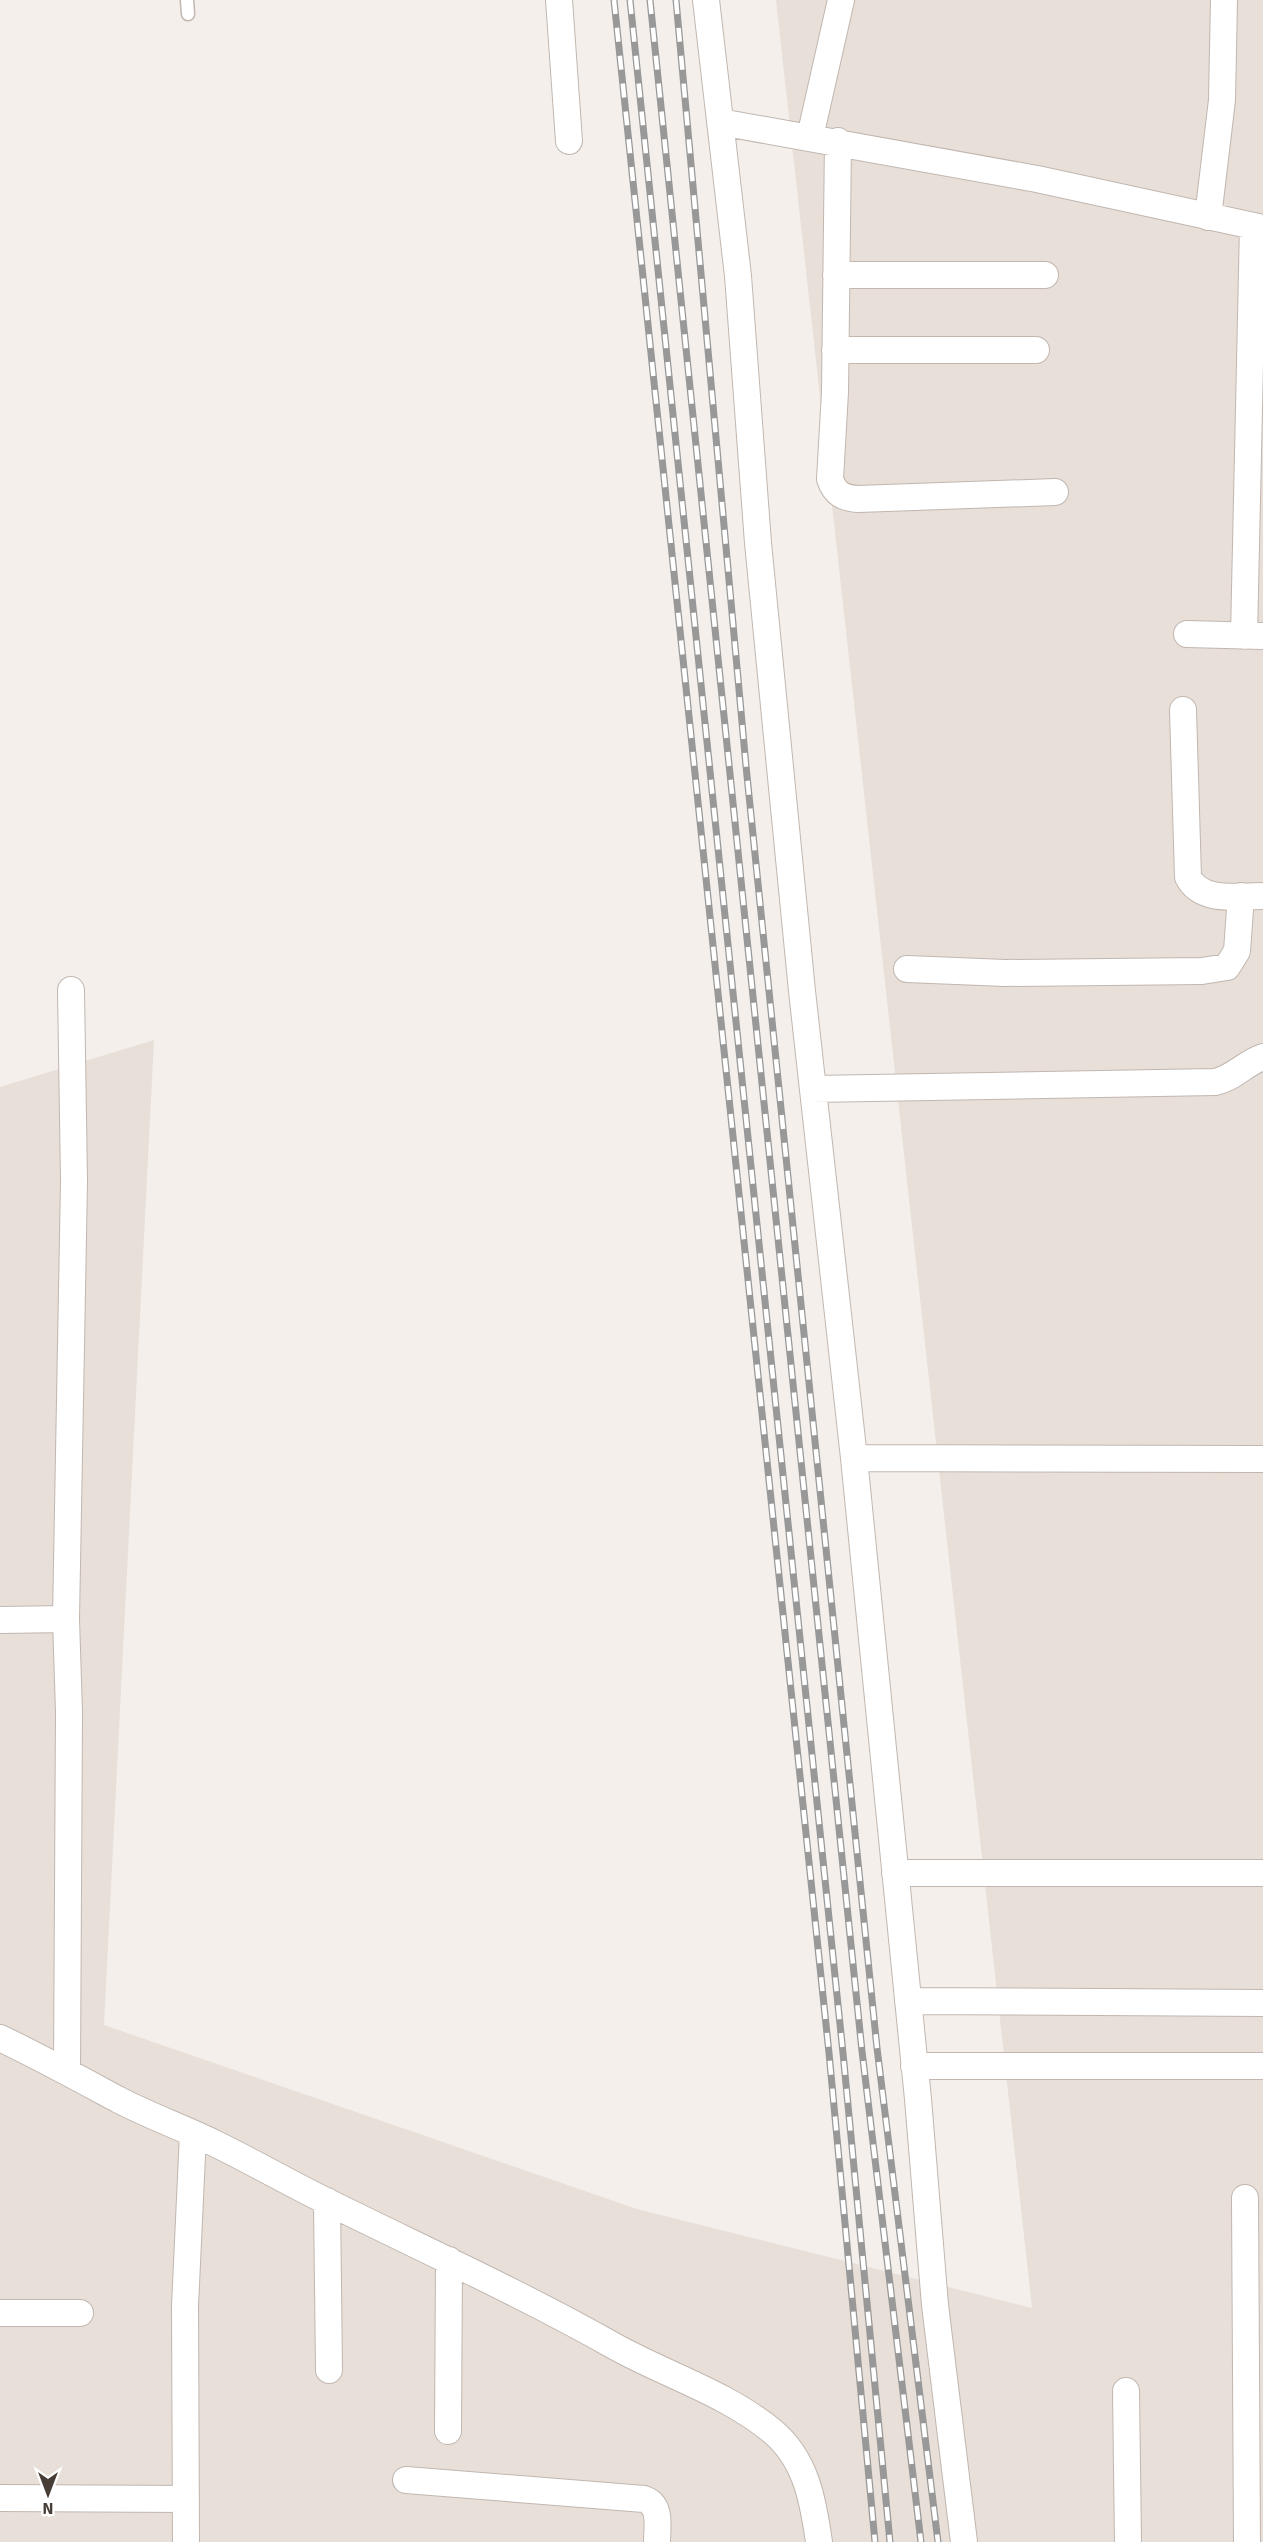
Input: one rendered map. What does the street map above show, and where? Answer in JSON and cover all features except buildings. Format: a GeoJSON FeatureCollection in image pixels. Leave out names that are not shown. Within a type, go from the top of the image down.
{"type":"FeatureCollection","features":[{"type":"Feature","properties":{"kind":"street"},"geometry":{"type":"LineString","coordinates":[[559,0],[569,141]]}},
{"type":"Feature","properties":{"kind":"street"},"geometry":{"type":"LineString","coordinates":[[706,0],[738,276],[758,543],[813,1089],[854,1458],[908,2001],[935,2305],[964,2542]]}},
{"type":"Feature","properties":{"kind":"street"},"geometry":{"type":"LineString","coordinates":[[810,137],[841,0]]}},
{"type":"Feature","properties":{"kind":"street"},"geometry":{"type":"LineString","coordinates":[[1208,218],[1222,100],[1224,0]]}},
{"type":"Feature","properties":{"kind":"street"},"geometry":{"type":"LineString","coordinates":[[720,122],[838,141],[1037,179],[1208,218],[1258,227],[1253,636],[1188,634]]}},
{"type":"Feature","properties":{"kind":"street"},"geometry":{"type":"LineString","coordinates":[[838,141],[836,350],[830,479],[834,489],[840,495],[858,499],[1055,492]]}},
{"type":"Feature","properties":{"kind":"street"},"geometry":{"type":"LineString","coordinates":[[836,275],[1045,275]]}},
{"type":"Feature","properties":{"kind":"street"},"geometry":{"type":"LineString","coordinates":[[836,350],[1036,350]]}},
{"type":"Feature","properties":{"kind":"street"},"geometry":{"type":"LineString","coordinates":[[907,969],[1005,973],[1202,972],[1227,968],[1237,951],[1252,896],[1201,892],[1193,887],[1188,877],[1183,711]]}},
{"type":"Feature","properties":{"kind":"street"},"geometry":{"type":"LineString","coordinates":[[67,2070],[69,1712],[66,1619],[74,1181],[70,990]]}},
{"type":"Feature","properties":{"kind":"street"},"geometry":{"type":"LineString","coordinates":[[813,1089],[1215,1082],[1225,1080],[1249,1062],[1263,1057]]}},
{"type":"Feature","properties":{"kind":"street"},"geometry":{"type":"LineString","coordinates":[[854,1458],[1263,1459]]}},
{"type":"Feature","properties":{"kind":"street"},"geometry":{"type":"LineString","coordinates":[[0,1620],[66,1619]]}},
{"type":"Feature","properties":{"kind":"street"},"geometry":{"type":"LineString","coordinates":[[895,1873],[1263,1873]]}},
{"type":"Feature","properties":{"kind":"street"},"geometry":{"type":"LineString","coordinates":[[908,2001],[1263,2003]]}},
{"type":"Feature","properties":{"kind":"street"},"geometry":{"type":"LineString","coordinates":[[0,2038],[67,2070],[120,2100],[449,2260],[715,2396],[774,2432],[794,2455],[806,2476],[819,2542]]}},
{"type":"Feature","properties":{"kind":"street"},"geometry":{"type":"LineString","coordinates":[[914,2066],[1263,2067]]}},
{"type":"Feature","properties":{"kind":"street"},"geometry":{"type":"LineString","coordinates":[[186,2542],[185,2306],[194,2134]]}},
{"type":"Feature","properties":{"kind":"street"},"geometry":{"type":"LineString","coordinates":[[1245,2198],[1255,2359],[1253,2525]]}},
{"type":"Feature","properties":{"kind":"street"},"geometry":{"type":"LineString","coordinates":[[327,2201],[329,2370]]}},
{"type":"Feature","properties":{"kind":"street"},"geometry":{"type":"LineString","coordinates":[[448,2431],[449,2260]]}},
{"type":"Feature","properties":{"kind":"street"},"geometry":{"type":"LineString","coordinates":[[0,2313],[81,2313]]}},
{"type":"Feature","properties":{"kind":"street"},"geometry":{"type":"LineString","coordinates":[[1126,2391],[1128,2542]]}},
{"type":"Feature","properties":{"kind":"street"},"geometry":{"type":"LineString","coordinates":[[406,2480],[644,2499],[650,2501],[656,2509],[657,2542]]}},
{"type":"Feature","properties":{"kind":"street"},"geometry":{"type":"LineString","coordinates":[[0,2498],[186,2499]]}},
{"type":"Feature","properties":{"kind":"lane"},"geometry":{"type":"LineString","coordinates":[[188,0],[188,14]]}},
{"type":"Feature","properties":{"kind":"shaded area"},"geometry":{"type":"Polygon","coordinates":[[[776,0],[1263,0],[1263,2542],[0,2542],[0,1087],[154,1040],[104,2025],[637,2209],[1032,2308],[776,0]]]}},
{"type":"Feature","properties":{"kind":"railway"},"geometry":{"type":"LineString","coordinates":[[614,0],[829,2053],[875,2542]]}},
{"type":"Feature","properties":{"kind":"railway"},"geometry":{"type":"LineString","coordinates":[[630,0],[843,2053],[890,2542]]}},
{"type":"Feature","properties":{"kind":"railway"},"geometry":{"type":"LineString","coordinates":[[650,0],[862,2051],[921,2542]]}},
{"type":"Feature","properties":{"kind":"railway"},"geometry":{"type":"LineString","coordinates":[[676,0],[746,766],[877,2048],[938,2542]]}}]}
